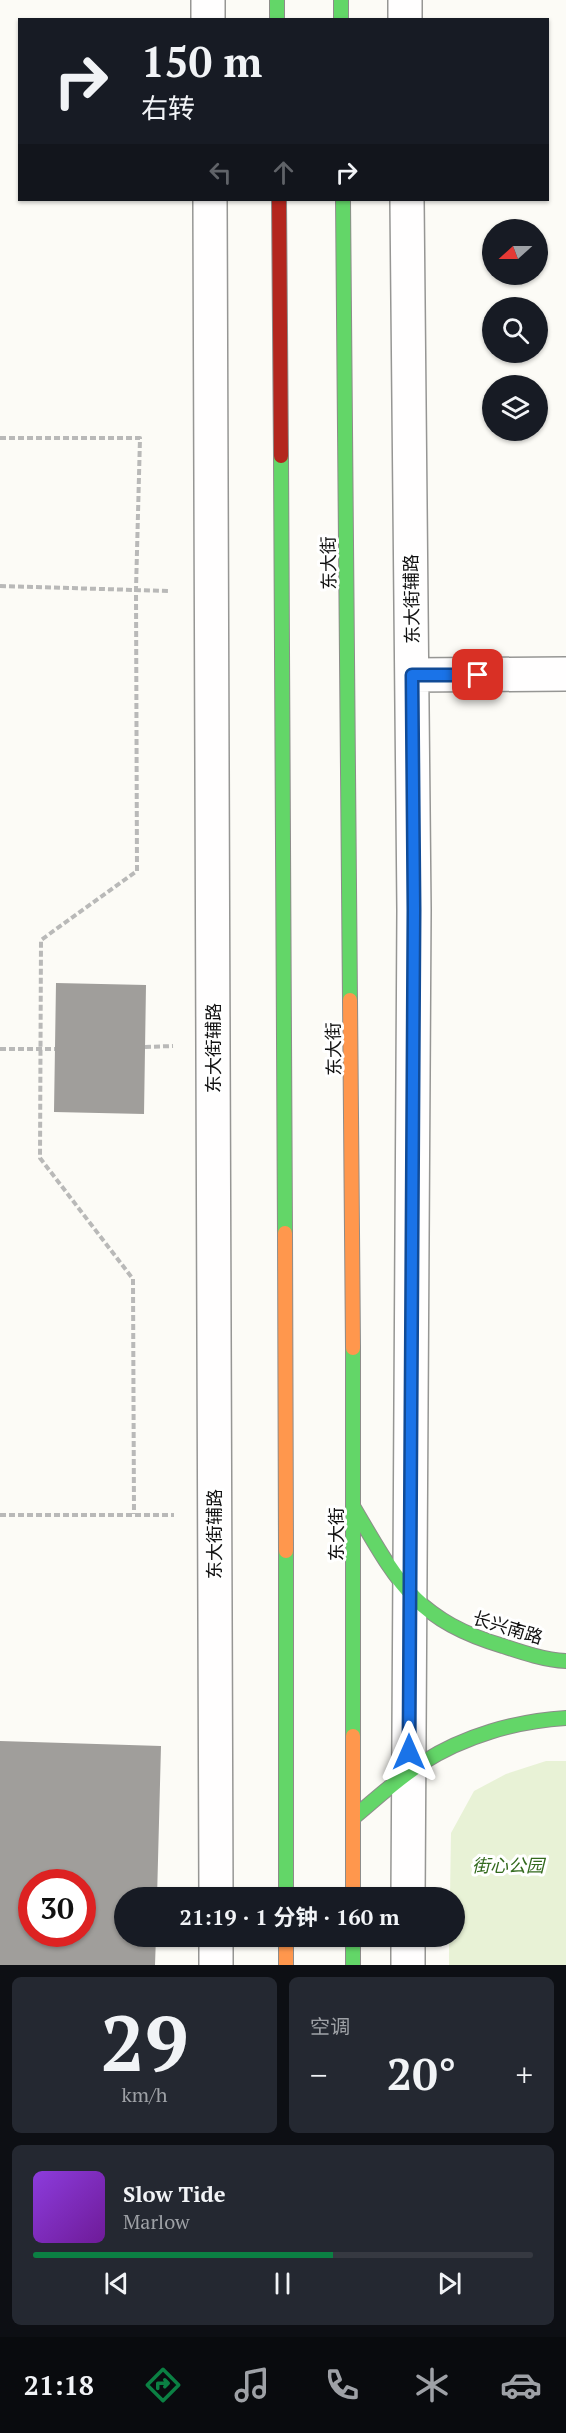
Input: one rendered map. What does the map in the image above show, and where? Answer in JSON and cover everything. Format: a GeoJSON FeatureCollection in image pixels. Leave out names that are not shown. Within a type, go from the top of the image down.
{"type":"FeatureCollection","features":[{"type":"Feature","properties":{"kind":"main road"},"geometry":{"type":"LineString","coordinates":[[277,0],[277,18]]}},
{"type":"Feature","properties":{"kind":"main road"},"geometry":{"type":"LineString","coordinates":[[341,0],[341,18]]}},
{"type":"Feature","properties":{"kind":"main road"},"geometry":{"type":"LineString","coordinates":[[279,201],[285,1044],[286,1887]]}},
{"type":"Feature","properties":{"kind":"main road","name":"东大街"},"geometry":{"type":"LineString","coordinates":[[343,201],[354,1508],[353,1887]]}},
{"type":"Feature","properties":{"kind":"main road","name":"长兴南路"},"geometry":{"type":"LineString","coordinates":[[354,1508],[394,1576],[426,1611],[452,1628],[480,1640],[566,1661]]}},
{"type":"Feature","properties":{"kind":"main road"},"geometry":{"type":"LineString","coordinates":[[353,1818],[432,1756],[476,1736],[552,1718],[566,1718]]}},
{"type":"Feature","properties":{"kind":"main road"},"geometry":{"type":"LineString","coordinates":[[286,1947],[286,1965]]}},
{"type":"Feature","properties":{"kind":"main road"},"geometry":{"type":"LineString","coordinates":[[353,1947],[353,1965]]}},
{"type":"Feature","properties":{"kind":"street"},"geometry":{"type":"LineString","coordinates":[[208,0],[208,18]]}},
{"type":"Feature","properties":{"kind":"street"},"geometry":{"type":"LineString","coordinates":[[405,0],[405,18]]}},
{"type":"Feature","properties":{"kind":"street","name":"东大街辅路"},"geometry":{"type":"LineString","coordinates":[[210,201],[216,1887]]}},
{"type":"Feature","properties":{"kind":"street","name":"东大街辅路"},"geometry":{"type":"LineString","coordinates":[[407,201],[414,922],[408,1887]]}},
{"type":"Feature","properties":{"kind":"street"},"geometry":{"type":"LineString","coordinates":[[412,675],[566,674]]}},
{"type":"Feature","properties":{"kind":"street"},"geometry":{"type":"LineString","coordinates":[[216,1947],[216,1965]]}},
{"type":"Feature","properties":{"kind":"street"},"geometry":{"type":"LineString","coordinates":[[408,1947],[408,1965]]}},
{"type":"Feature","properties":{"kind":"path"},"geometry":{"type":"LineString","coordinates":[[0,438],[140,438],[136,589],[137,871],[40,940],[40,1158],[134,1279],[134,1514]]}},
{"type":"Feature","properties":{"kind":"path"},"geometry":{"type":"LineString","coordinates":[[0,586],[212,593]]}},
{"type":"Feature","properties":{"kind":"path"},"geometry":{"type":"LineString","coordinates":[[0,1048],[55,1049]]}},
{"type":"Feature","properties":{"kind":"path"},"geometry":{"type":"LineString","coordinates":[[0,1515],[214,1516]]}},
{"type":"Feature","properties":{"kind":"green space","name":"街心公园"},"geometry":{"type":"Polygon","coordinates":[[[546,1761],[566,1761],[566,1965],[449,1965],[449,1947],[465,1947],[465,1887],[450,1887],[451,1833],[474,1791],[506,1774],[546,1761]]]}},
{"type":"Feature","properties":{"kind":"building"},"geometry":{"type":"Polygon","coordinates":[[[56,983],[146,985],[144,1114],[54,1112],[56,983]]]}},
{"type":"Feature","properties":{"kind":"building"},"geometry":{"type":"Polygon","coordinates":[[[0,1741],[161,1746],[157,1887],[114,1887],[114,1947],[156,1947],[155,1965],[0,1965],[0,1741]]]}},
{"type":"Feature","properties":{"kind":"traffic: fast"},"geometry":{"type":"LineString","coordinates":[[277,0],[277,18]]}},
{"type":"Feature","properties":{"kind":"traffic: fast"},"geometry":{"type":"LineString","coordinates":[[341,0],[341,18]]}},
{"type":"Feature","properties":{"kind":"traffic: fast"},"geometry":{"type":"LineString","coordinates":[[343,201],[350,1000]]}},
{"type":"Feature","properties":{"kind":"traffic: fast"},"geometry":{"type":"LineString","coordinates":[[281,456],[285,1233]]}},
{"type":"Feature","properties":{"kind":"traffic: fast"},"geometry":{"type":"LineString","coordinates":[[353,1348],[353,1736]]}},
{"type":"Feature","properties":{"kind":"traffic: fast"},"geometry":{"type":"LineString","coordinates":[[354,1508],[398,1578],[429,1611],[473,1636],[534,1656],[566,1661]]}},
{"type":"Feature","properties":{"kind":"traffic: fast"},"geometry":{"type":"LineString","coordinates":[[286,1551],[286,1887]]}},
{"type":"Feature","properties":{"kind":"traffic: fast"},"geometry":{"type":"LineString","coordinates":[[353,1818],[413,1769],[455,1745],[510,1726],[566,1718]]}},
{"type":"Feature","properties":{"kind":"traffic: fast"},"geometry":{"type":"LineString","coordinates":[[353,1947],[353,1965]]}},
{"type":"Feature","properties":{"kind":"traffic: slow"},"geometry":{"type":"LineString","coordinates":[[350,1000],[353,1348]]}},
{"type":"Feature","properties":{"kind":"traffic: slow"},"geometry":{"type":"LineString","coordinates":[[285,1233],[286,1551]]}},
{"type":"Feature","properties":{"kind":"traffic: slow"},"geometry":{"type":"LineString","coordinates":[[353,1736],[353,1887]]}},
{"type":"Feature","properties":{"kind":"traffic: slow"},"geometry":{"type":"LineString","coordinates":[[286,1947],[286,1965]]}},
{"type":"Feature","properties":{"kind":"traffic: jam"},"geometry":{"type":"LineString","coordinates":[[279,201],[281,456]]}},
{"type":"Feature","properties":{"kind":"route"},"geometry":{"type":"LineString","coordinates":[[409,1752],[414,910],[412,675],[478,675]]}}]}
